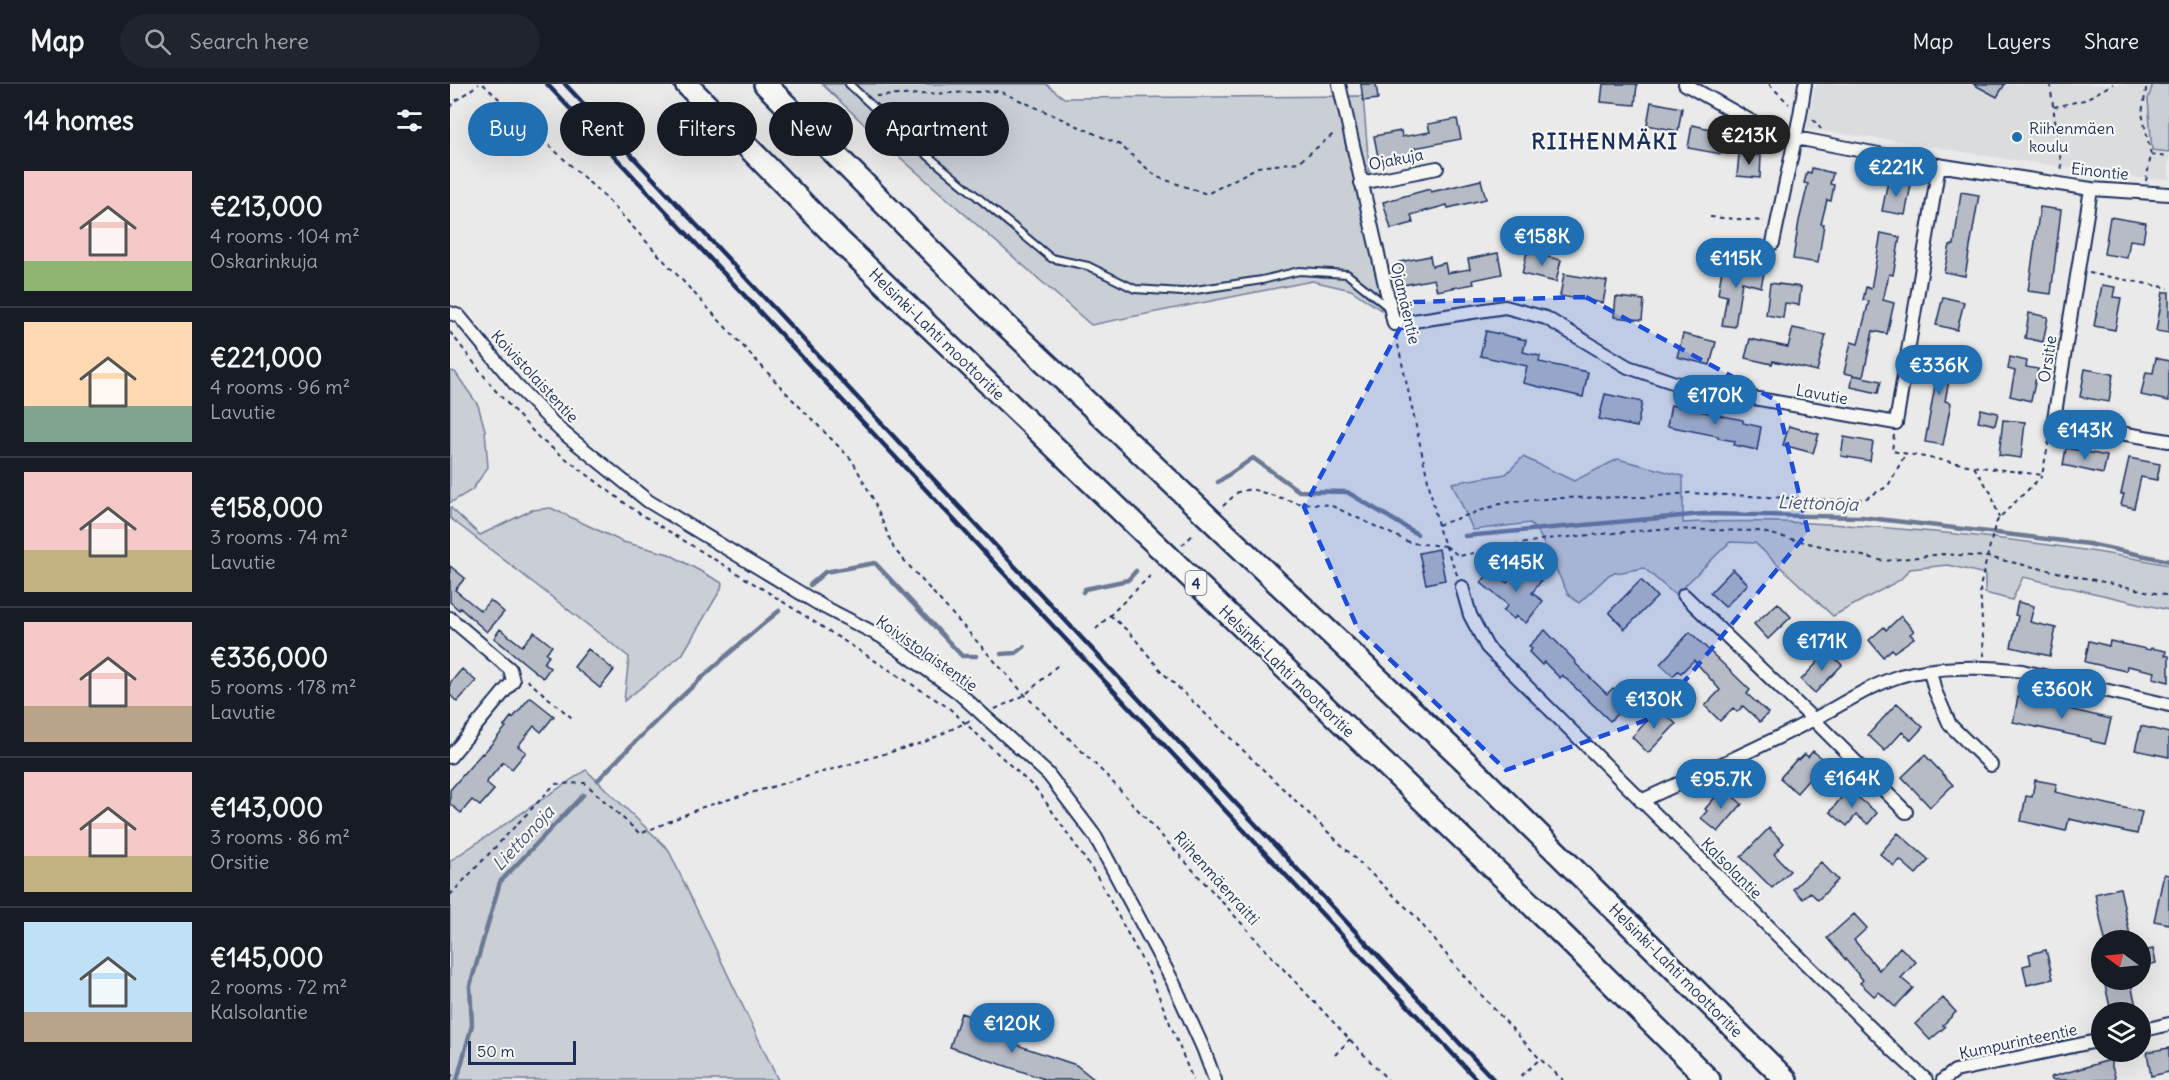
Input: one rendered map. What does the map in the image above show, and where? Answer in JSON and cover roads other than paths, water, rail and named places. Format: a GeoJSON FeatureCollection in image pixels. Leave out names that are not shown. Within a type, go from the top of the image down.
{"type":"FeatureCollection","features":[{"type":"Feature","properties":{"kind":"highway","name":"Helsinki-Lahti moottoritie"},"geometry":{"type":"LineString","coordinates":[[686,84],[840,241],[1565,937],[1709,1080]]}},
{"type":"Feature","properties":{"kind":"highway","name":"Helsinki-Lahti moottoritie"},"geometry":{"type":"LineString","coordinates":[[765,84],[992,312],[1466,762],[1786,1080]]}},
{"type":"Feature","properties":{"kind":"street","name":"Ojamäentie"},"geometry":{"type":"LineString","coordinates":[[1340,84],[1394,324]]}},
{"type":"Feature","properties":{"kind":"street","name":"Einontie"},"geometry":{"type":"LineString","coordinates":[[1685,84],[1754,123],[1796,138],[1940,165],[2091,189],[2169,194]]}},
{"type":"Feature","properties":{"kind":"street"},"geometry":{"type":"LineString","coordinates":[[1773,243],[1796,138],[1805,84]]}},
{"type":"Feature","properties":{"kind":"street","name":"Lavutie"},"geometry":{"type":"LineString","coordinates":[[1394,324],[1506,307],[1546,318],[1628,367],[1684,386],[1896,423],[1940,165]]}},
{"type":"Feature","properties":{"kind":"street","name":"Ojakuja"},"geometry":{"type":"LineString","coordinates":[[1361,183],[1437,168]]}},
{"type":"Feature","properties":{"kind":"street","name":"Orsitie"},"geometry":{"type":"LineString","coordinates":[[2091,189],[2054,419],[2083,427],[2169,441]]}},
{"type":"Feature","properties":{"kind":"street","name":"Koivistolaistentie"},"geometry":{"type":"LineString","coordinates":[[450,313],[459,316],[515,384],[560,430],[648,501],[822,606],[882,637],[959,693],[1048,774],[1095,836],[1128,896],[1173,982],[1215,1080]]}},
{"type":"Feature","properties":{"kind":"street","name":"Kalsolantie"},"geometry":{"type":"LineString","coordinates":[[1462,587],[1470,615],[1487,647],[1894,1051],[1926,1080]]}},
{"type":"Feature","properties":{"kind":"street"},"geometry":{"type":"LineString","coordinates":[[1684,596],[1906,812]]}},
{"type":"Feature","properties":{"kind":"street"},"geometry":{"type":"LineString","coordinates":[[450,618],[510,669],[513,681],[450,757]]}},
{"type":"Feature","properties":{"kind":"street"},"geometry":{"type":"LineString","coordinates":[[1641,801],[1814,720],[1870,688],[1901,676],[1930,671],[1984,668],[2022,671],[2169,705]]}},
{"type":"Feature","properties":{"kind":"street"},"geometry":{"type":"LineString","coordinates":[[1930,671],[1935,691],[1950,725],[1991,765]]}},
{"type":"Feature","properties":{"kind":"street"},"geometry":{"type":"LineString","coordinates":[[2151,1028],[2169,1024]]}},
{"type":"Feature","properties":{"kind":"street","name":"Kumpurinteentie"},"geometry":{"type":"LineString","coordinates":[[1943,1080],[1955,1071],[2091,1042]]}},
{"type":"Feature","properties":{"kind":"lane"},"geometry":{"type":"LineString","coordinates":[[849,84],[903,135],[1051,258],[1088,266],[1135,289],[1182,292],[1262,280],[1299,271],[1347,274],[1390,309]]}},
{"type":"Feature","properties":{"kind":"waterway","name":"Liettonoja"},"geometry":{"type":"LineString","coordinates":[[1218,482],[1253,458],[1299,491],[1347,492],[1417,534]]}},
{"type":"Feature","properties":{"kind":"waterway","name":"Liettonoja"},"geometry":{"type":"LineString","coordinates":[[1465,536],[1703,514],[1861,517],[2089,544],[2169,561]]}},
{"type":"Feature","properties":{"kind":"waterway","name":"Liettonoja"},"geometry":{"type":"LineString","coordinates":[[810,585],[825,572],[875,563],[962,656],[976,656]]}},
{"type":"Feature","properties":{"kind":"waterway","name":"Liettonoja"},"geometry":{"type":"LineString","coordinates":[[1083,592],[1085,589],[1128,580],[1136,571]]}},
{"type":"Feature","properties":{"kind":"waterway","name":"Liettonoja"},"geometry":{"type":"LineString","coordinates":[[598,780],[686,692],[779,611]]}},
{"type":"Feature","properties":{"kind":"waterway","name":"Liettonoja"},"geometry":{"type":"LineString","coordinates":[[1001,654],[1016,653],[1024,647]]}},
{"type":"Feature","properties":{"kind":"waterway","name":"Liettonoja"},"geometry":{"type":"LineString","coordinates":[[457,1080],[472,1025],[470,986],[500,882],[583,795]]}},
{"type":"Feature","properties":{"kind":"railway"},"geometry":{"type":"LineString","coordinates":[[547,84],[1477,1080]]}},
{"type":"Feature","properties":{"kind":"railway"},"geometry":{"type":"LineString","coordinates":[[565,84],[1494,1080]]}},
{"type":"Feature","properties":{"kind":"place","name":"Riihenmäen koulu"},"geometry":{"type":"Point","coordinates":[2017,137]}},
{"type":"Feature","properties":{"kind":"district","name":"RIIHENMÄKI"},"geometry":{"type":"Point","coordinates":[1605,141]}}]}
